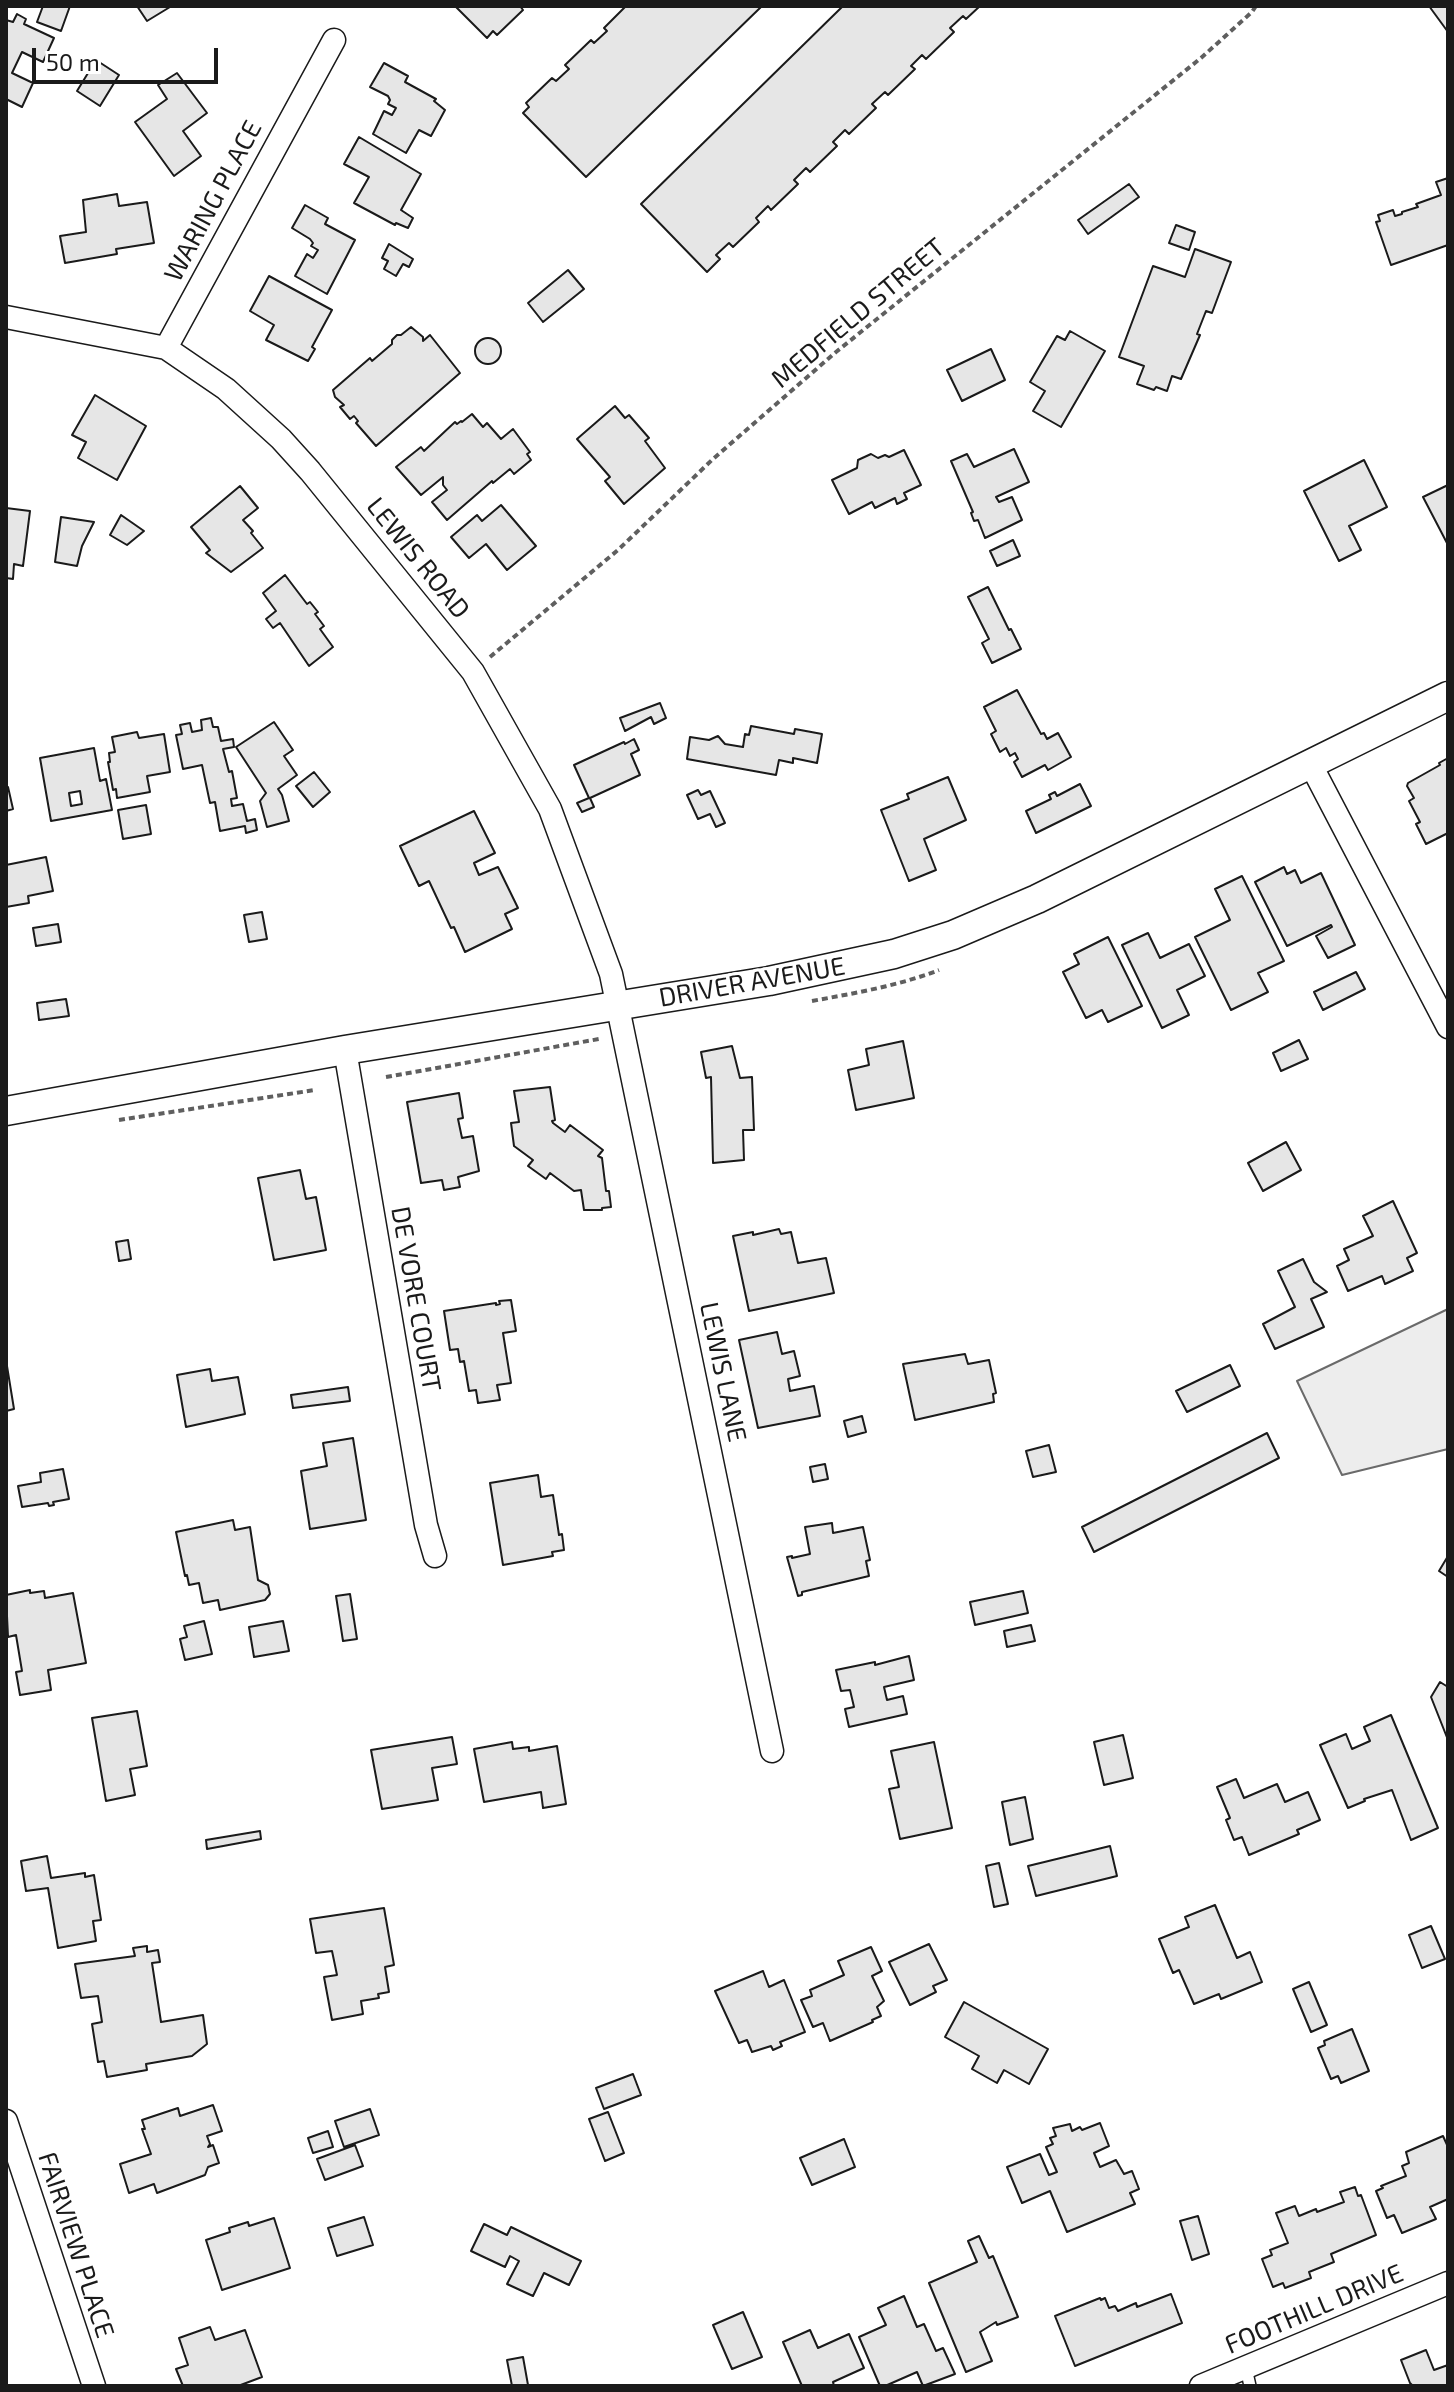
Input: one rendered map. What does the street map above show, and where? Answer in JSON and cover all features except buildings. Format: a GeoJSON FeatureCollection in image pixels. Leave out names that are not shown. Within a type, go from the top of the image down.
{"type":"FeatureCollection","features":[{"type":"Feature","properties":{"kind":"street","name":"WARING PLACE"},"geometry":{"type":"LineString","coordinates":[[166,348],[334,40]]}},
{"type":"Feature","properties":{"kind":"street","name":"LEWIS ROAD"},"geometry":{"type":"LineString","coordinates":[[6,317],[166,348],[226,389],[281,439],[310,471],[473,672],[550,809],[611,974],[618,1005]]}},
{"type":"Feature","properties":{"kind":"street","name":"DRIVER AVENUE"},"geometry":{"type":"LineString","coordinates":[[6,1111],[345,1050],[769,981],[894,954],[953,935],[1037,899],[1448,696]]}},
{"type":"Feature","properties":{"kind":"street"},"geometry":{"type":"LineString","coordinates":[[1311,765],[1448,1027]]}},
{"type":"Feature","properties":{"kind":"street","name":"LEWIS LANE"},"geometry":{"type":"LineString","coordinates":[[618,1005],[772,1751]]}},
{"type":"Feature","properties":{"kind":"street","name":"DE VORE COURT"},"geometry":{"type":"LineString","coordinates":[[345,1050],[426,1525],[435,1556]]}},
{"type":"Feature","properties":{"kind":"street","name":"FAIRVIEW PLACE"},"geometry":{"type":"LineString","coordinates":[[6,2121],[94,2386]]}},
{"type":"Feature","properties":{"kind":"street","name":"FOOTHILL DRIVE"},"geometry":{"type":"LineString","coordinates":[[1201,2386],[1237,2379],[1448,2283]]}},
{"type":"Feature","properties":{"kind":"path","name":"MEDFIELD STREET"},"geometry":{"type":"LineString","coordinates":[[490,657],[618,550],[713,459],[836,352],[1201,58],[1256,6]]}},
{"type":"Feature","properties":{"kind":"path"},"geometry":{"type":"LineString","coordinates":[[386,1077],[599,1039]]}},
{"type":"Feature","properties":{"kind":"path"},"geometry":{"type":"LineString","coordinates":[[106,1122],[315,1090]]}},
{"type":"Feature","properties":{"kind":"shaded area"},"geometry":{"type":"Polygon","coordinates":[[[1448,1309],[1448,1449],[1342,1475],[1297,1381],[1448,1309]]]}}]}
